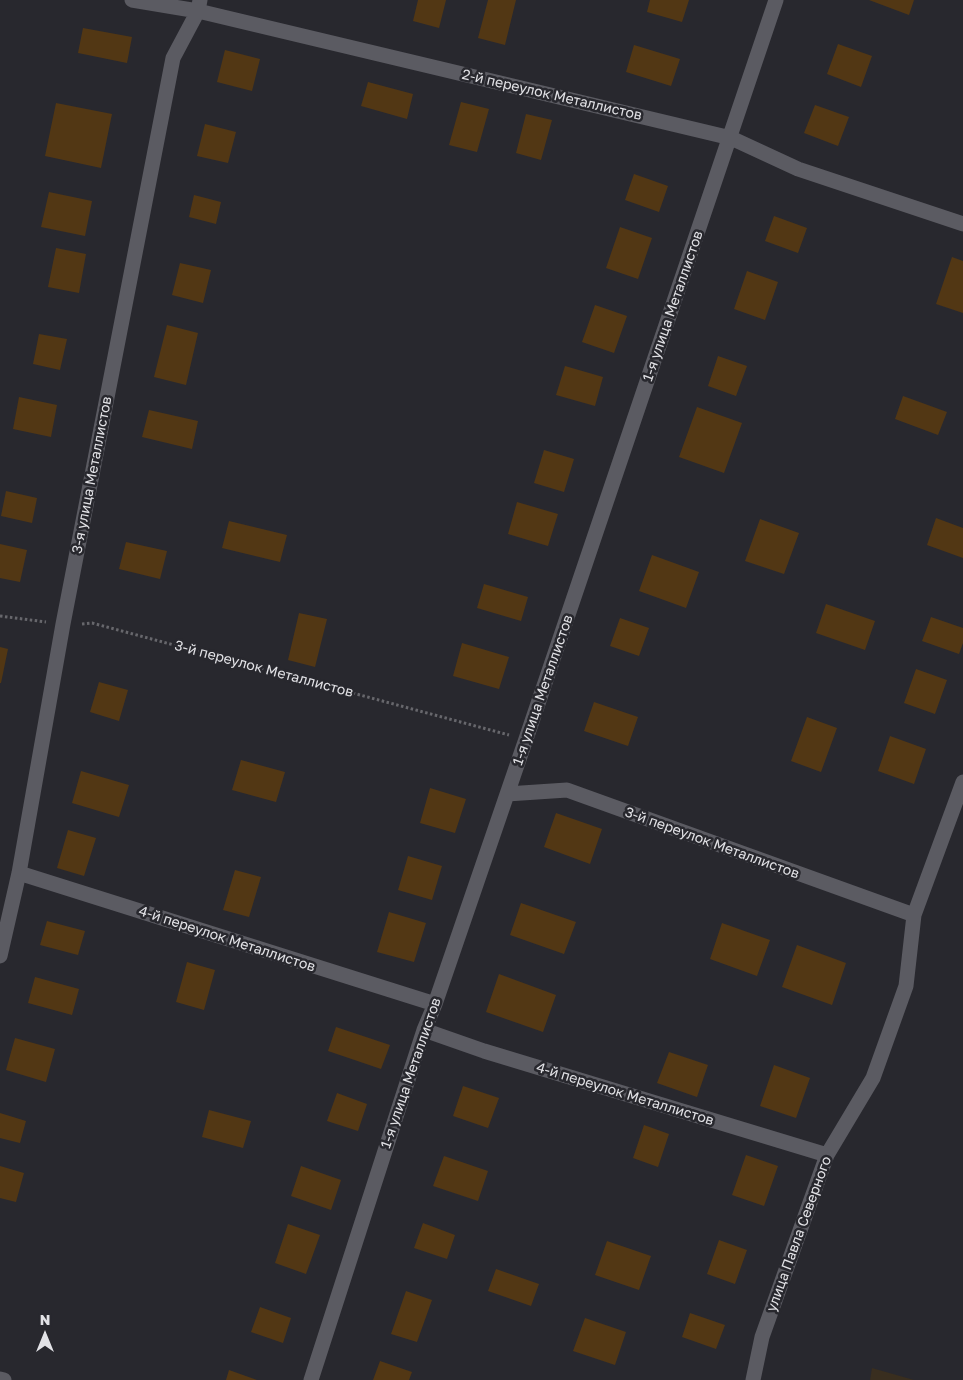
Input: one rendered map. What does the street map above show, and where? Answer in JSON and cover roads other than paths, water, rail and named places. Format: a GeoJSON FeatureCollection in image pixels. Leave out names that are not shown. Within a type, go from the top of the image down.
{"type":"FeatureCollection","features":[{"type":"Feature","properties":{"kind":"street","name":"2-й переулок Металлистов"},"geometry":{"type":"LineString","coordinates":[[132,0],[199,6],[731,138],[798,169],[963,224]]}},
{"type":"Feature","properties":{"kind":"street","name":"1-я улица Металлистов"},"geometry":{"type":"LineString","coordinates":[[311,1380],[424,1030],[435,1004],[526,739],[731,138],[776,0]]}},
{"type":"Feature","properties":{"kind":"street","name":"3-я улица Металлистов"},"geometry":{"type":"LineString","coordinates":[[0,956],[19,873],[64,624],[173,58],[199,6]]}},
{"type":"Feature","properties":{"kind":"street","name":"улица Павла Северного"},"geometry":{"type":"LineString","coordinates":[[753,1380],[762,1337],[827,1155],[873,1078],[906,986],[914,915],[963,782]]}},
{"type":"Feature","properties":{"kind":"street","name":"3-й переулок Металлистов"},"geometry":{"type":"LineString","coordinates":[[507,794],[566,790],[914,915]]}},
{"type":"Feature","properties":{"kind":"street","name":"4-й переулок Металлистов"},"geometry":{"type":"LineString","coordinates":[[19,873],[435,1004]]}},
{"type":"Feature","properties":{"kind":"street","name":"4-й переулок Металлистов"},"geometry":{"type":"LineString","coordinates":[[424,1030],[484,1051],[827,1155]]}},
{"type":"Feature","properties":{"kind":"street"},"geometry":{"type":"LineString","coordinates":[[0,1379],[4,1380]]}}]}
